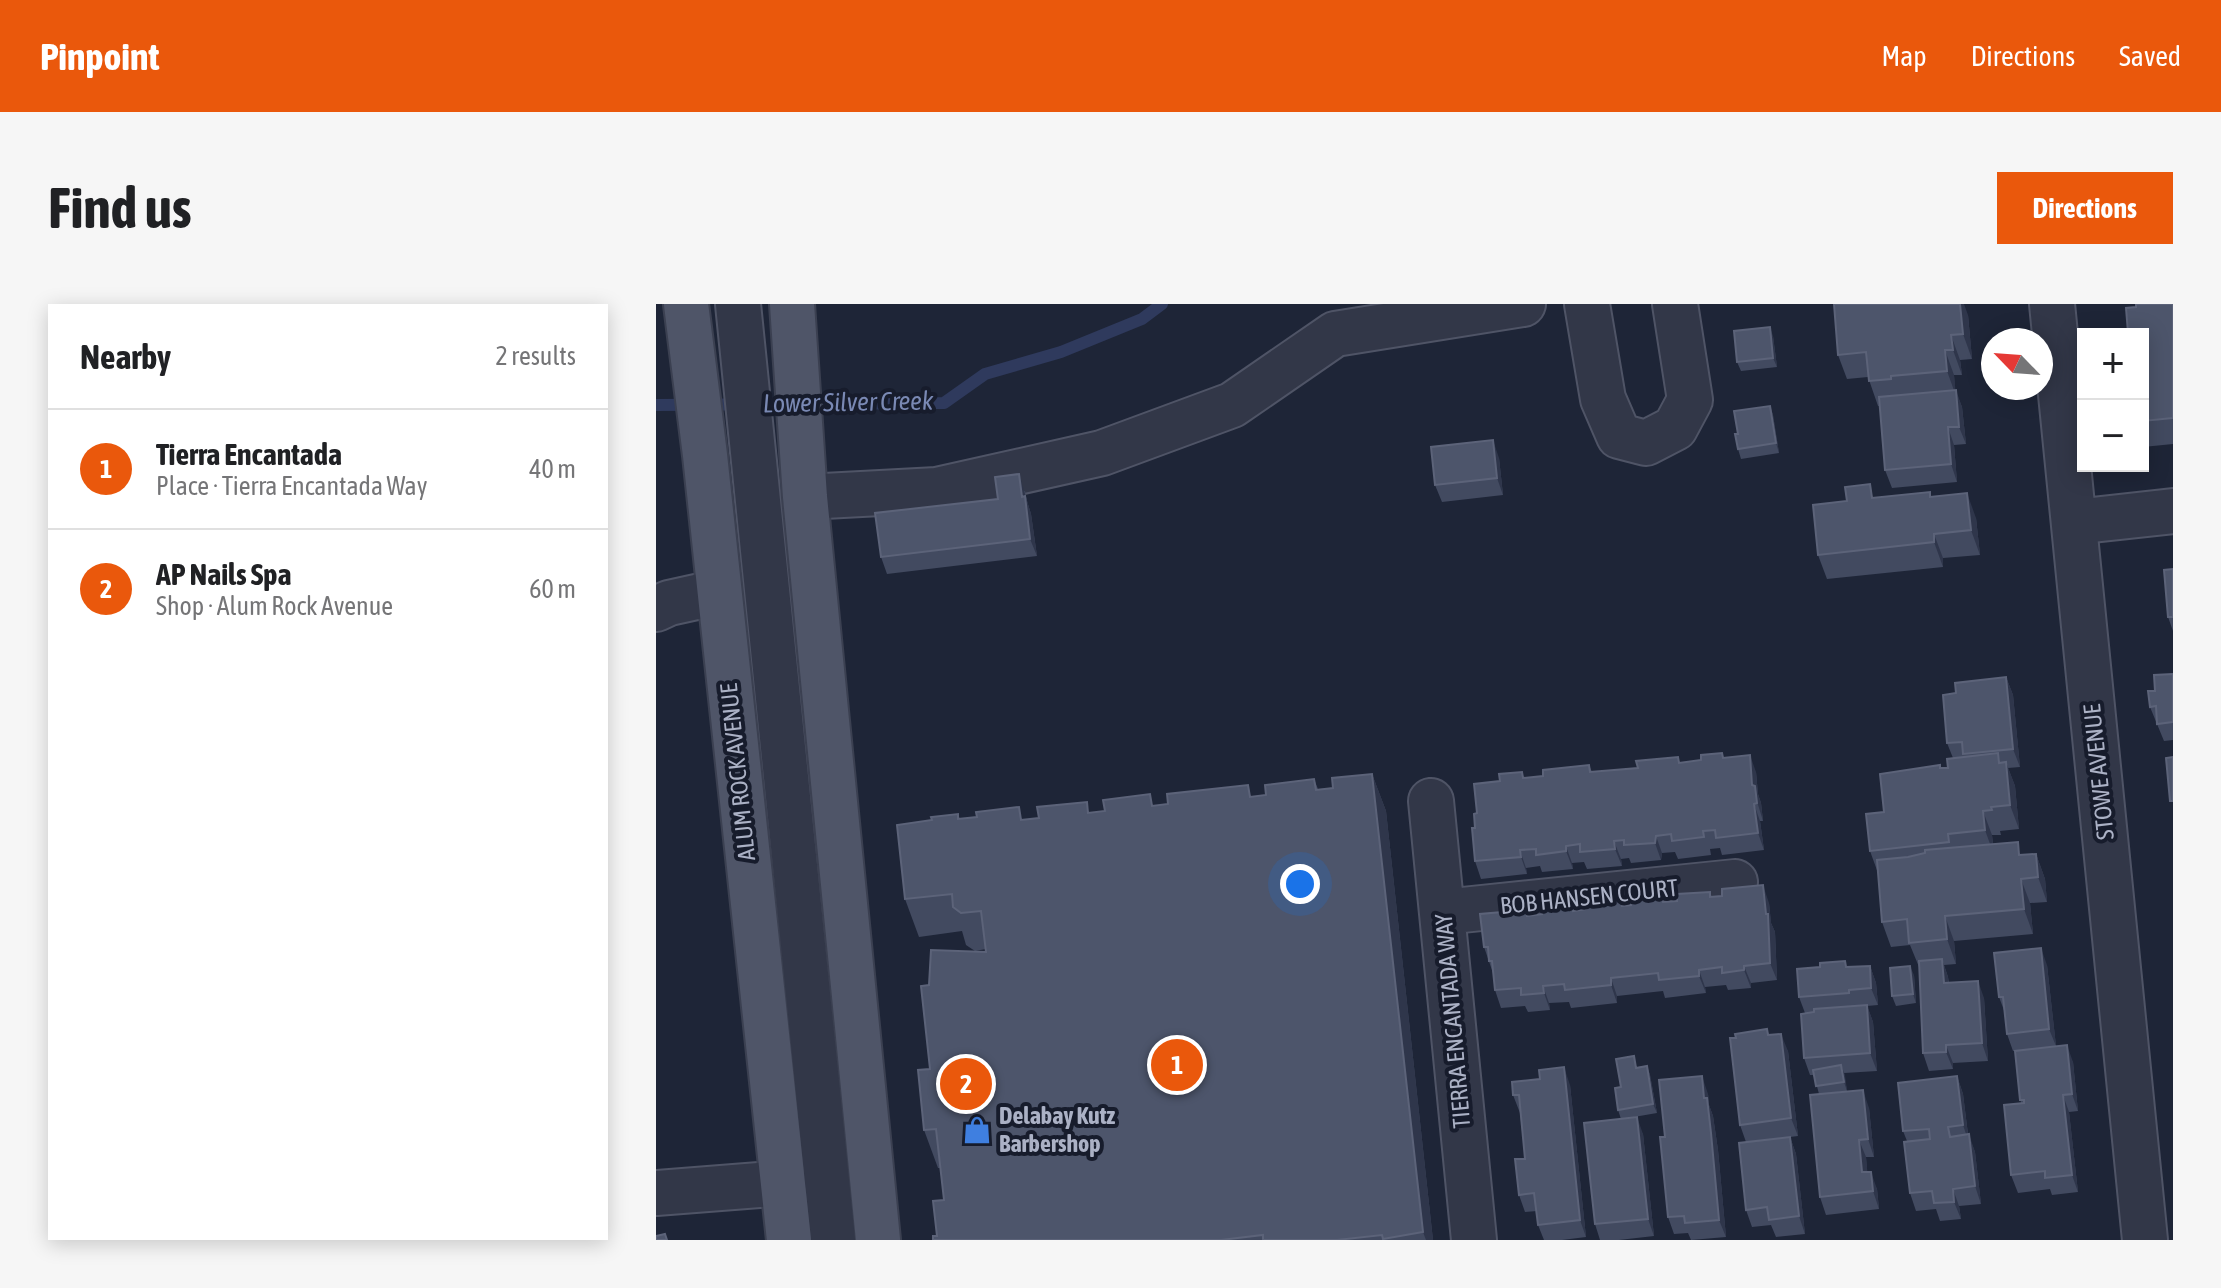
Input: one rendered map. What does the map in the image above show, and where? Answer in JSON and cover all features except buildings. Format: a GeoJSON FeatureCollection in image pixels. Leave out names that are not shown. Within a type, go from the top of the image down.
{"type":"FeatureCollection","features":[{"type":"Feature","properties":{"kind":"main road"},"geometry":{"type":"LineString","coordinates":[[791,316],[805,497],[878,1240]]}},
{"type":"Feature","properties":{"kind":"main road","name":"ALUM ROCK AVENUE"},"geometry":{"type":"LineString","coordinates":[[690,324],[789,1240]]}},
{"type":"Feature","properties":{"kind":"street"},"geometry":{"type":"LineString","coordinates":[[805,497],[937,490],[1102,453],[1232,405],[1335,334],[1523,304]]}},
{"type":"Feature","properties":{"kind":"street"},"geometry":{"type":"LineString","coordinates":[[1587,304],[1603,399],[1619,436],[1646,443],[1675,428],[1690,400],[1675,304]]}},
{"type":"Feature","properties":{"kind":"street","name":"STOWE AVENUE"},"geometry":{"type":"LineString","coordinates":[[2052,304],[2145,1240]]}},
{"type":"Feature","properties":{"kind":"street","name":"ALUM ROCK AVENUE"},"geometry":{"type":"LineString","coordinates":[[740,320],[833,1240]]}},
{"type":"Feature","properties":{"kind":"street"},"geometry":{"type":"LineString","coordinates":[[2074,522],[2173,511]]}},
{"type":"Feature","properties":{"kind":"street"},"geometry":{"type":"LineString","coordinates":[[656,609],[669,603],[719,592]]}},
{"type":"Feature","properties":{"kind":"street","name":"TIERRA ENCANTADA WAY"},"geometry":{"type":"LineString","coordinates":[[1431,801],[1474,1240]]}},
{"type":"Feature","properties":{"kind":"street","name":"BOB HANSEN COURT"},"geometry":{"type":"LineString","coordinates":[[1443,912],[1735,882]]}},
{"type":"Feature","properties":{"kind":"street"},"geometry":{"type":"LineString","coordinates":[[656,1193],[784,1183]]}},
{"type":"Feature","properties":{"kind":"waterway","name":"Lower Silver Creek"},"geometry":{"type":"LineString","coordinates":[[656,405],[944,403],[985,374],[1061,352],[1142,319],[1162,304]]}},
{"type":"Feature","properties":{"kind":"place","name":"Tierra Encantada"},"geometry":{"type":"Point","coordinates":[1177,1065]}},
{"type":"Feature","properties":{"kind":"place","name":"AP Nails Spa"},"geometry":{"type":"Point","coordinates":[966,1084]}},
{"type":"Feature","properties":{"kind":"place","name":"Delabay Kutz Barbershop"},"geometry":{"type":"Point","coordinates":[977,1130]}}]}
